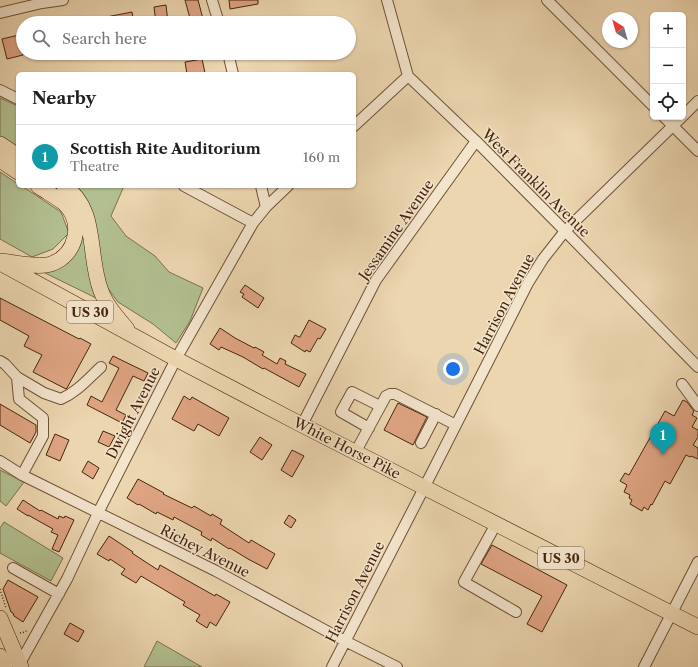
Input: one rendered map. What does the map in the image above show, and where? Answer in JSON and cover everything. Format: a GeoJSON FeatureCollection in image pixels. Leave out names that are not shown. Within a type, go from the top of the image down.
{"type":"FeatureCollection","features":[{"type":"Feature","properties":{"kind":"highway"},"geometry":{"type":"LineString","coordinates":[[0,144],[16,155]]}},
{"type":"Feature","properties":{"kind":"highway"},"geometry":{"type":"LineString","coordinates":[[0,160],[16,171]]}},
{"type":"Feature","properties":{"kind":"highway"},"geometry":{"type":"LineString","coordinates":[[0,262],[39,265],[52,264],[69,251],[75,237],[76,225],[70,211],[64,204],[41,188]]}},
{"type":"Feature","properties":{"kind":"highway"},"geometry":{"type":"LineString","coordinates":[[66,188],[77,197],[85,212],[89,226],[100,290],[104,299],[130,333]]}},
{"type":"Feature","properties":{"kind":"highway","name":"White Horse Pike"},"geometry":{"type":"LineString","coordinates":[[0,262],[176,359],[698,628]]}},
{"type":"Feature","properties":{"kind":"highway"},"geometry":{"type":"LineString","coordinates":[[0,618],[17,666]]}},
{"type":"Feature","properties":{"kind":"highway"},"geometry":{"type":"LineString","coordinates":[[0,656],[17,666]]}},
{"type":"Feature","properties":{"kind":"street"},"geometry":{"type":"LineString","coordinates":[[0,13],[41,2],[63,0]]}},
{"type":"Feature","properties":{"kind":"street"},"geometry":{"type":"LineString","coordinates":[[212,0],[217,16]]}},
{"type":"Feature","properties":{"kind":"street"},"geometry":{"type":"LineString","coordinates":[[356,124],[408,76],[387,0]]}},
{"type":"Feature","properties":{"kind":"street"},"geometry":{"type":"LineString","coordinates":[[547,0],[650,103]]}},
{"type":"Feature","properties":{"kind":"street"},"geometry":{"type":"LineString","coordinates":[[230,60],[233,72]]}},
{"type":"Feature","properties":{"kind":"street","name":"West Franklin Avenue"},"geometry":{"type":"LineString","coordinates":[[408,76],[476,141],[698,367]]}},
{"type":"Feature","properties":{"kind":"street"},"geometry":{"type":"LineString","coordinates":[[0,90],[16,98]]}},
{"type":"Feature","properties":{"kind":"street","name":"Harrison Avenue"},"geometry":{"type":"LineString","coordinates":[[686,112],[698,101]]}},
{"type":"Feature","properties":{"kind":"street"},"geometry":{"type":"LineString","coordinates":[[667,120],[698,151]]}},
{"type":"Feature","properties":{"kind":"street","name":"Harrison Avenue"},"geometry":{"type":"LineString","coordinates":[[332,667],[528,283],[543,259],[565,231],[678,120]]}},
{"type":"Feature","properties":{"kind":"street","name":"Jessamine Avenue"},"geometry":{"type":"LineString","coordinates":[[302,425],[376,280],[476,141]]}},
{"type":"Feature","properties":{"kind":"street"},"geometry":{"type":"LineString","coordinates":[[188,188],[253,223]]}},
{"type":"Feature","properties":{"kind":"street"},"geometry":{"type":"LineString","coordinates":[[261,188],[266,207]]}},
{"type":"Feature","properties":{"kind":"street","name":"Dwight Avenue"},"geometry":{"type":"LineString","coordinates":[[17,666],[67,579],[98,513],[176,359],[253,223],[266,207],[286,188]]}},
{"type":"Feature","properties":{"kind":"street"},"geometry":{"type":"LineString","coordinates":[[0,361],[17,376],[44,393],[61,399],[71,394],[101,368]]}},
{"type":"Feature","properties":{"kind":"street"},"geometry":{"type":"LineString","coordinates":[[17,376],[19,399],[43,418],[43,436],[22,475]]}},
{"type":"Feature","properties":{"kind":"street"},"geometry":{"type":"LineString","coordinates":[[682,384],[698,406]]}},
{"type":"Feature","properties":{"kind":"street"},"geometry":{"type":"LineString","coordinates":[[369,428],[341,412],[352,392],[380,406]]}},
{"type":"Feature","properties":{"kind":"street"},"geometry":{"type":"LineString","coordinates":[[355,452],[386,396],[390,394],[395,394],[456,425]]}},
{"type":"Feature","properties":{"kind":"street"},"geometry":{"type":"LineString","coordinates":[[421,443],[436,414]]}},
{"type":"Feature","properties":{"kind":"street","name":"Richey Avenue"},"geometry":{"type":"LineString","coordinates":[[0,461],[22,475],[216,571],[397,667]]}},
{"type":"Feature","properties":{"kind":"street"},"geometry":{"type":"LineString","coordinates":[[496,524],[464,582],[516,612]]}},
{"type":"Feature","properties":{"kind":"street"},"geometry":{"type":"LineString","coordinates":[[644,667],[698,562]]}},
{"type":"Feature","properties":{"kind":"street"},"geometry":{"type":"LineString","coordinates":[[13,568],[59,594]]}},
{"type":"Feature","properties":{"kind":"green space"},"geometry":{"type":"Polygon","coordinates":[[[0,98],[16,105],[16,147],[0,136],[0,98]]]}},
{"type":"Feature","properties":{"kind":"green space"},"geometry":{"type":"Polygon","coordinates":[[[0,172],[16,183],[16,188],[25,188],[61,212],[69,233],[53,249],[32,257],[0,239],[0,172]]]}},
{"type":"Feature","properties":{"kind":"green space"},"geometry":{"type":"Polygon","coordinates":[[[74,188],[123,188],[111,216],[126,236],[155,256],[169,272],[203,288],[190,321],[176,343],[153,324],[118,302],[104,283],[74,188]]]}},
{"type":"Feature","properties":{"kind":"green space"},"geometry":{"type":"Polygon","coordinates":[[[84,235],[97,296],[96,298],[43,272],[77,246],[84,235]]]}},
{"type":"Feature","properties":{"kind":"green space"},"geometry":{"type":"Polygon","coordinates":[[[0,470],[24,482],[6,506],[0,501],[0,470]]]}},
{"type":"Feature","properties":{"kind":"green space"},"geometry":{"type":"Polygon","coordinates":[[[4,522],[63,558],[51,581],[0,553],[0,528],[4,522]]]}},
{"type":"Feature","properties":{"kind":"green space"},"geometry":{"type":"Polygon","coordinates":[[[157,641],[202,667],[144,667],[157,641]]]}},
{"type":"Feature","properties":{"kind":"building"},"geometry":{"type":"Polygon","coordinates":[[[185,0],[198,0],[202,16],[189,16],[185,0]]]}},
{"type":"Feature","properties":{"kind":"building"},"geometry":{"type":"Polygon","coordinates":[[[229,0],[258,0],[258,4],[230,9],[229,0]]]}},
{"type":"Feature","properties":{"kind":"building"},"geometry":{"type":"Polygon","coordinates":[[[166,5],[167,16],[155,16],[154,7],[166,5]]]}},
{"type":"Feature","properties":{"kind":"building"},"geometry":{"type":"Polygon","coordinates":[[[132,12],[133,16],[111,16],[132,12]]]}},
{"type":"Feature","properties":{"kind":"building"},"geometry":{"type":"Polygon","coordinates":[[[16,36],[16,57],[7,59],[2,39],[16,36]]]}},
{"type":"Feature","properties":{"kind":"building"},"geometry":{"type":"Polygon","coordinates":[[[202,60],[205,72],[187,72],[185,62],[202,60]]]}},
{"type":"Feature","properties":{"kind":"building"},"geometry":{"type":"Polygon","coordinates":[[[245,285],[264,298],[258,308],[242,297],[244,294],[240,292],[245,285]]]}},
{"type":"Feature","properties":{"kind":"building"},"geometry":{"type":"Polygon","coordinates":[[[0,298],[91,344],[66,389],[33,372],[42,355],[24,346],[29,336],[0,320],[0,298]]]}},
{"type":"Feature","properties":{"kind":"building"},"geometry":{"type":"Polygon","coordinates":[[[309,320],[326,329],[320,339],[318,338],[310,352],[306,350],[305,352],[291,343],[295,335],[300,337],[309,320]]]}},
{"type":"Feature","properties":{"kind":"building"},"geometry":{"type":"Polygon","coordinates":[[[220,328],[235,338],[264,352],[262,355],[277,364],[280,358],[286,361],[285,364],[306,374],[299,387],[243,357],[221,347],[219,350],[210,344],[220,328]]]}},
{"type":"Feature","properties":{"kind":"building"},"geometry":{"type":"Polygon","coordinates":[[[113,356],[148,373],[144,381],[133,376],[116,410],[126,415],[122,423],[87,405],[91,396],[102,402],[119,368],[109,363],[113,356]]]}},
{"type":"Feature","properties":{"kind":"building"},"geometry":{"type":"Polygon","coordinates":[[[184,396],[190,400],[192,397],[229,418],[219,436],[198,424],[194,431],[172,419],[184,396]]]}},
{"type":"Feature","properties":{"kind":"building"},"geometry":{"type":"Polygon","coordinates":[[[683,400],[687,402],[694,411],[692,415],[697,418],[692,427],[698,430],[698,437],[693,445],[698,448],[698,459],[686,455],[670,484],[665,481],[652,505],[651,504],[648,510],[644,507],[642,511],[630,504],[632,500],[629,498],[630,495],[624,492],[627,485],[620,481],[625,473],[629,475],[665,411],[674,416],[683,400]]]}},
{"type":"Feature","properties":{"kind":"building"},"geometry":{"type":"Polygon","coordinates":[[[398,403],[427,417],[413,445],[384,430],[398,403]]]}},
{"type":"Feature","properties":{"kind":"building"},"geometry":{"type":"Polygon","coordinates":[[[0,404],[36,425],[36,432],[30,443],[0,425],[0,404]]]}},
{"type":"Feature","properties":{"kind":"building"},"geometry":{"type":"Polygon","coordinates":[[[103,431],[115,436],[109,447],[98,442],[103,431]]]}},
{"type":"Feature","properties":{"kind":"building"},"geometry":{"type":"Polygon","coordinates":[[[55,434],[69,440],[60,461],[46,455],[55,434]]]}},
{"type":"Feature","properties":{"kind":"building"},"geometry":{"type":"Polygon","coordinates":[[[260,437],[272,445],[262,460],[250,452],[260,437]]]}},
{"type":"Feature","properties":{"kind":"building"},"geometry":{"type":"Polygon","coordinates":[[[292,450],[304,456],[292,477],[281,470],[292,450]]]}},
{"type":"Feature","properties":{"kind":"building"},"geometry":{"type":"Polygon","coordinates":[[[88,461],[99,468],[93,479],[82,472],[88,461]]]}},
{"type":"Feature","properties":{"kind":"building"},"geometry":{"type":"Polygon","coordinates":[[[138,479],[164,493],[163,494],[192,508],[194,506],[211,516],[212,514],[222,520],[220,524],[249,543],[251,540],[275,554],[267,569],[230,548],[229,549],[212,538],[211,541],[201,535],[202,532],[174,517],[173,520],[157,512],[156,514],[127,498],[138,479]]]}},
{"type":"Feature","properties":{"kind":"building"},"geometry":{"type":"Polygon","coordinates":[[[23,500],[40,511],[41,510],[58,519],[59,516],[64,518],[65,516],[74,520],[59,552],[52,549],[58,535],[51,532],[53,529],[17,509],[23,500]]]}},
{"type":"Feature","properties":{"kind":"building"},"geometry":{"type":"Polygon","coordinates":[[[289,515],[296,520],[291,528],[284,523],[289,515]]]}},
{"type":"Feature","properties":{"kind":"building"},"geometry":{"type":"Polygon","coordinates":[[[109,536],[158,570],[160,565],[215,596],[216,594],[230,602],[216,626],[210,622],[207,628],[196,621],[200,615],[183,605],[185,602],[141,576],[136,583],[121,574],[125,569],[110,559],[109,561],[97,554],[109,536]]]}},
{"type":"Feature","properties":{"kind":"building"},"geometry":{"type":"Polygon","coordinates":[[[492,545],[567,585],[542,632],[527,624],[542,596],[481,564],[492,545]]]}},
{"type":"Feature","properties":{"kind":"building"},"geometry":{"type":"Polygon","coordinates":[[[8,580],[38,597],[23,622],[11,612],[3,589],[8,580]]]}},
{"type":"Feature","properties":{"kind":"building"},"geometry":{"type":"Polygon","coordinates":[[[70,623],[84,631],[78,642],[64,634],[70,623]]]}},
{"type":"Feature","properties":{"kind":"place","name":"Scottish Rite Auditorium"},"geometry":{"type":"Point","coordinates":[663,455]}}]}
